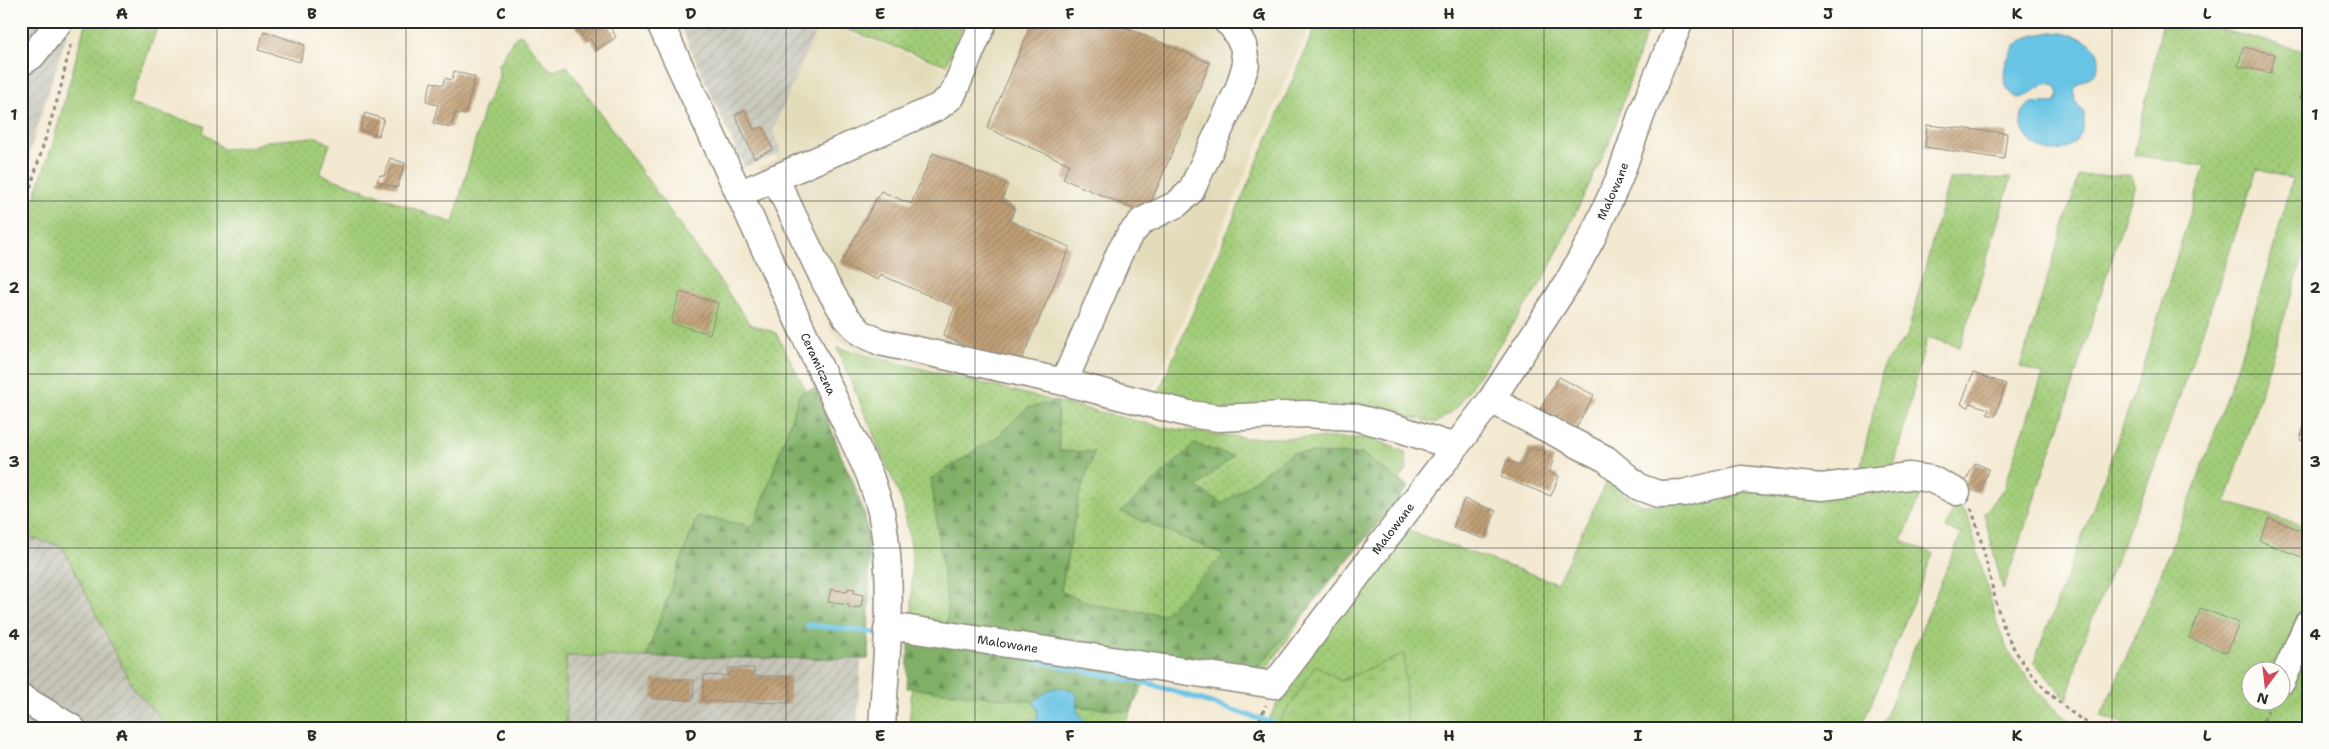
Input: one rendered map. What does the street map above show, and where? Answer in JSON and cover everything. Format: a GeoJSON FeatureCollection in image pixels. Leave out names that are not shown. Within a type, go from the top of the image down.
{"type":"FeatureCollection","features":[{"type":"Feature","properties":{"kind":"street","name":"Ceramiczna"},"geometry":{"type":"LineString","coordinates":[[659,21],[870,476],[882,514],[887,548],[887,634],[882,728]]}},
{"type":"Feature","properties":{"kind":"street"},"geometry":{"type":"LineString","coordinates":[[739,194],[938,107],[952,96],[984,21]]}},
{"type":"Feature","properties":{"kind":"street"},"geometry":{"type":"LineString","coordinates":[[1064,382],[1120,252],[1129,236],[1142,221],[1177,204],[1191,191],[1238,90],[1246,64],[1243,45],[1232,26],[1226,21]]}},
{"type":"Feature","properties":{"kind":"street","name":"Malowane"},"geometry":{"type":"LineString","coordinates":[[887,634],[903,628],[1274,685],[1456,447],[1491,400],[1537,332],[1592,238],[1618,179],[1642,113],[1680,21]]}},
{"type":"Feature","properties":{"kind":"street"},"geometry":{"type":"LineString","coordinates":[[21,63],[66,29]]}},
{"type":"Feature","properties":{"kind":"street"},"geometry":{"type":"LineString","coordinates":[[775,178],[826,284],[846,317],[861,332],[880,342],[1064,382],[1189,414],[1219,418],[1305,414],[1354,417],[1398,428],[1456,447]]}},
{"type":"Feature","properties":{"kind":"street"},"geometry":{"type":"LineString","coordinates":[[1491,400],[1606,459],[1638,487],[1658,494],[1684,493],[1741,479],[1822,487],[1908,476],[1931,479],[1957,492]]}},
{"type":"Feature","properties":{"kind":"street"},"geometry":{"type":"LineString","coordinates":[[2290,662],[2308,623]]}},
{"type":"Feature","properties":{"kind":"street"},"geometry":{"type":"LineString","coordinates":[[21,696],[72,728]]}},
{"type":"Feature","properties":{"kind":"path"},"geometry":{"type":"LineString","coordinates":[[22,215],[60,91],[66,29]]}},
{"type":"Feature","properties":{"kind":"path"},"geometry":{"type":"LineString","coordinates":[[2301,99],[2308,80]]}},
{"type":"Feature","properties":{"kind":"path"},"geometry":{"type":"LineString","coordinates":[[1957,492],[1970,505],[1981,536],[2000,617],[2015,650],[2038,681],[2060,704],[2095,728]]}},
{"type":"Feature","properties":{"kind":"path"},"geometry":{"type":"LineString","coordinates":[[1257,726],[1263,711]]}},
{"type":"Feature","properties":{"kind":"path"},"geometry":{"type":"LineString","coordinates":[[2260,728],[2267,712]]}},
{"type":"Feature","properties":{"kind":"shaded area"},"geometry":{"type":"Polygon","coordinates":[[[21,21],[71,21],[35,134],[21,187],[21,21]]]}},
{"type":"Feature","properties":{"kind":"shaded area"},"geometry":{"type":"Polygon","coordinates":[[[678,21],[820,21],[773,130],[781,153],[744,167],[678,21]]]}},
{"type":"Feature","properties":{"kind":"shaded area"},"geometry":{"type":"Polygon","coordinates":[[[817,21],[947,68],[967,21],[1311,21],[1141,418],[858,351],[842,342],[833,333],[759,167],[777,160],[761,121],[817,21]]]}},
{"type":"Feature","properties":{"kind":"shaded area"},"geometry":{"type":"Polygon","coordinates":[[[21,536],[62,546],[133,688],[169,728],[21,728],[21,536]]]}},
{"type":"Feature","properties":{"kind":"shaded area"},"geometry":{"type":"Polygon","coordinates":[[[566,656],[861,660],[857,728],[566,728],[566,656]]]}},
{"type":"Feature","properties":{"kind":"green space"},"geometry":{"type":"Polygon","coordinates":[[[86,21],[160,21],[129,104],[205,126],[203,132],[223,149],[251,147],[267,141],[317,137],[330,144],[320,174],[453,223],[484,108],[499,78],[498,64],[513,40],[521,34],[548,68],[554,71],[567,66],[750,324],[776,333],[852,478],[865,515],[870,553],[868,659],[566,656],[566,728],[169,728],[133,688],[62,546],[21,536],[21,254],[37,189],[53,143],[86,21]]]}},
{"type":"Feature","properties":{"kind":"green space"},"geometry":{"type":"Polygon","coordinates":[[[823,21],[965,21],[946,65],[823,21]]]}},
{"type":"Feature","properties":{"kind":"green space"},"geometry":{"type":"Polygon","coordinates":[[[1341,21],[1650,21],[1609,143],[1545,277],[1456,409],[1436,423],[1358,405],[1209,410],[1157,396],[1314,30],[1341,21]]]}},
{"type":"Feature","properties":{"kind":"green space"},"geometry":{"type":"Polygon","coordinates":[[[2163,21],[2188,21],[2308,52],[2308,242],[2226,502],[2308,527],[2308,728],[2137,728],[2101,716],[2197,482],[2230,387],[2276,239],[2293,179],[2257,169],[2202,334],[2153,470],[2082,644],[2067,700],[2034,662],[2101,487],[2138,382],[2205,166],[2134,155],[2163,21]]]}},
{"type":"Feature","properties":{"kind":"green space"},"geometry":{"type":"Polygon","coordinates":[[[2130,175],[2135,184],[2063,415],[2003,590],[1984,514],[2004,488],[2043,374],[2020,367],[2079,176],[2130,175]]]}},
{"type":"Feature","properties":{"kind":"green space"},"geometry":{"type":"Polygon","coordinates":[[[2011,178],[1960,347],[1927,337],[1892,474],[1858,478],[1884,364],[1907,336],[1949,179],[2011,178]]]}},
{"type":"Feature","properties":{"kind":"green space"},"geometry":{"type":"Polygon","coordinates":[[[837,348],[1165,428],[1248,438],[1371,438],[1405,452],[1407,469],[1265,671],[912,618],[912,551],[903,504],[837,348]]]}},
{"type":"Feature","properties":{"kind":"green space"},"geometry":{"type":"Polygon","coordinates":[[[816,388],[866,523],[868,659],[646,657],[697,516],[754,526],[800,393],[816,388]]]}},
{"type":"Feature","properties":{"kind":"green space"},"geometry":{"type":"Polygon","coordinates":[[[1057,402],[1060,451],[1094,452],[1079,497],[1061,591],[1091,604],[1163,615],[1224,555],[1121,512],[1195,444],[1233,456],[1197,487],[1222,504],[1292,453],[1362,454],[1408,487],[1259,667],[1208,670],[946,629],[948,610],[931,479],[998,436],[1027,408],[1057,402]]]}},
{"type":"Feature","properties":{"kind":"green space"},"geometry":{"type":"Polygon","coordinates":[[[1609,477],[1625,495],[1643,505],[1663,504],[1739,489],[1922,490],[1902,541],[1933,554],[1864,721],[1880,728],[1265,728],[1284,688],[1406,530],[1557,583],[1609,477]]]}},
{"type":"Feature","properties":{"kind":"green space"},"geometry":{"type":"Polygon","coordinates":[[[1947,498],[1958,503],[1968,517],[1997,623],[2007,649],[2038,692],[2064,717],[2083,728],[1881,728],[1961,534],[1946,528],[1954,507],[1947,498]]]}},
{"type":"Feature","properties":{"kind":"green space"},"geometry":{"type":"Polygon","coordinates":[[[909,634],[1143,670],[1131,712],[907,688],[909,634]]]}},
{"type":"Feature","properties":{"kind":"green space"},"geometry":{"type":"Polygon","coordinates":[[[915,646],[1144,683],[1123,728],[909,728],[915,646]]]}},
{"type":"Feature","properties":{"kind":"green space"},"geometry":{"type":"Polygon","coordinates":[[[1404,654],[1407,728],[1275,728],[1316,665],[1340,681],[1404,654]]]}},
{"type":"Feature","properties":{"kind":"water"},"geometry":{"type":"Polygon","coordinates":[[[2052,32],[2070,35],[2088,42],[2098,54],[2099,63],[2095,74],[2079,83],[2074,90],[2075,101],[2084,113],[2082,129],[2076,141],[2067,148],[2055,151],[2033,144],[2025,134],[2021,121],[2023,111],[2030,104],[2036,102],[2056,102],[2059,94],[2056,86],[2046,84],[2018,98],[2006,86],[2004,78],[2007,61],[2015,46],[2028,37],[2052,32]]]}},
{"type":"Feature","properties":{"kind":"water"},"geometry":{"type":"Polygon","coordinates":[[[1051,689],[1071,690],[1078,697],[1077,710],[1087,728],[1020,728],[1025,723],[1038,718],[1037,709],[1033,702],[1051,689]]]}},
{"type":"Feature","properties":{"kind":"building"},"geometry":{"type":"Polygon","coordinates":[[[573,21],[607,21],[616,37],[597,50],[590,39],[586,42],[573,21]]]}},
{"type":"Feature","properties":{"kind":"building"},"geometry":{"type":"Polygon","coordinates":[[[1033,21],[1130,21],[1127,28],[1210,63],[1146,214],[1063,179],[1069,164],[987,128],[1033,21]]]}},
{"type":"Feature","properties":{"kind":"building"},"geometry":{"type":"Polygon","coordinates":[[[264,31],[305,45],[300,62],[258,50],[264,31]]]}},
{"type":"Feature","properties":{"kind":"building"},"geometry":{"type":"Polygon","coordinates":[[[2243,47],[2275,54],[2271,73],[2238,66],[2243,47]]]}},
{"type":"Feature","properties":{"kind":"building"},"geometry":{"type":"Polygon","coordinates":[[[454,71],[475,77],[465,115],[455,113],[451,128],[433,123],[438,105],[426,102],[431,82],[443,85],[445,78],[452,80],[454,71]]]}},
{"type":"Feature","properties":{"kind":"building"},"geometry":{"type":"Polygon","coordinates":[[[745,110],[754,130],[763,127],[773,149],[754,158],[735,115],[745,110]]]}},
{"type":"Feature","properties":{"kind":"building"},"geometry":{"type":"Polygon","coordinates":[[[365,113],[384,119],[378,136],[360,130],[365,113]]]}},
{"type":"Feature","properties":{"kind":"building"},"geometry":{"type":"Polygon","coordinates":[[[1927,125],[2007,133],[2004,159],[1925,147],[1927,125]]]}},
{"type":"Feature","properties":{"kind":"building"},"geometry":{"type":"Polygon","coordinates":[[[933,153],[1008,185],[1001,201],[1015,208],[1010,221],[1070,247],[1018,368],[943,336],[955,307],[881,275],[878,280],[840,264],[881,191],[911,204],[933,153]]]}},
{"type":"Feature","properties":{"kind":"building"},"geometry":{"type":"Polygon","coordinates":[[[390,158],[405,163],[397,188],[377,181],[380,175],[384,176],[390,158]]]}},
{"type":"Feature","properties":{"kind":"building"},"geometry":{"type":"Polygon","coordinates":[[[680,292],[718,303],[710,334],[671,323],[680,292]]]}},
{"type":"Feature","properties":{"kind":"building"},"geometry":{"type":"Polygon","coordinates":[[[1973,373],[2006,384],[1995,416],[1987,414],[1989,409],[1970,403],[1969,407],[1961,404],[1973,373]]]}},
{"type":"Feature","properties":{"kind":"building"},"geometry":{"type":"Polygon","coordinates":[[[1559,377],[1594,395],[1576,428],[1540,409],[1559,377]]]}},
{"type":"Feature","properties":{"kind":"building"},"geometry":{"type":"Polygon","coordinates":[[[2306,419],[2308,419],[2308,442],[2300,440],[2306,419]]]}},
{"type":"Feature","properties":{"kind":"building"},"geometry":{"type":"Polygon","coordinates":[[[1529,448],[1544,451],[1545,455],[1554,458],[1549,472],[1559,476],[1551,496],[1501,477],[1507,460],[1522,466],[1529,448]]]}},
{"type":"Feature","properties":{"kind":"building"},"geometry":{"type":"Polygon","coordinates":[[[1975,463],[1989,469],[1979,493],[1963,486],[1975,463]]]}},
{"type":"Feature","properties":{"kind":"building"},"geometry":{"type":"Polygon","coordinates":[[[1464,499],[1496,511],[1485,539],[1453,528],[1464,499]]]}},
{"type":"Feature","properties":{"kind":"building"},"geometry":{"type":"Polygon","coordinates":[[[2269,518],[2308,533],[2308,549],[2304,558],[2260,541],[2269,518]]]}},
{"type":"Feature","properties":{"kind":"building"},"geometry":{"type":"Polygon","coordinates":[[[848,588],[855,589],[854,593],[863,595],[861,607],[849,608],[849,605],[828,602],[831,589],[847,592],[848,588]]]}},
{"type":"Feature","properties":{"kind":"building"},"geometry":{"type":"Polygon","coordinates":[[[2201,608],[2239,623],[2227,653],[2189,638],[2201,608]]]}},
{"type":"Feature","properties":{"kind":"building"},"geometry":{"type":"Polygon","coordinates":[[[728,668],[754,668],[754,676],[790,676],[790,703],[703,701],[704,675],[728,676],[728,668]]]}},
{"type":"Feature","properties":{"kind":"building"},"geometry":{"type":"Polygon","coordinates":[[[653,679],[694,680],[693,700],[652,699],[653,679]]]}},
{"type":"Feature","properties":{"kind":"waterway"},"geometry":{"type":"LineString","coordinates":[[807,625],[882,633]]}},
{"type":"Feature","properties":{"kind":"waterway"},"geometry":{"type":"LineString","coordinates":[[1036,661],[1152,684],[1288,728]]}}]}
